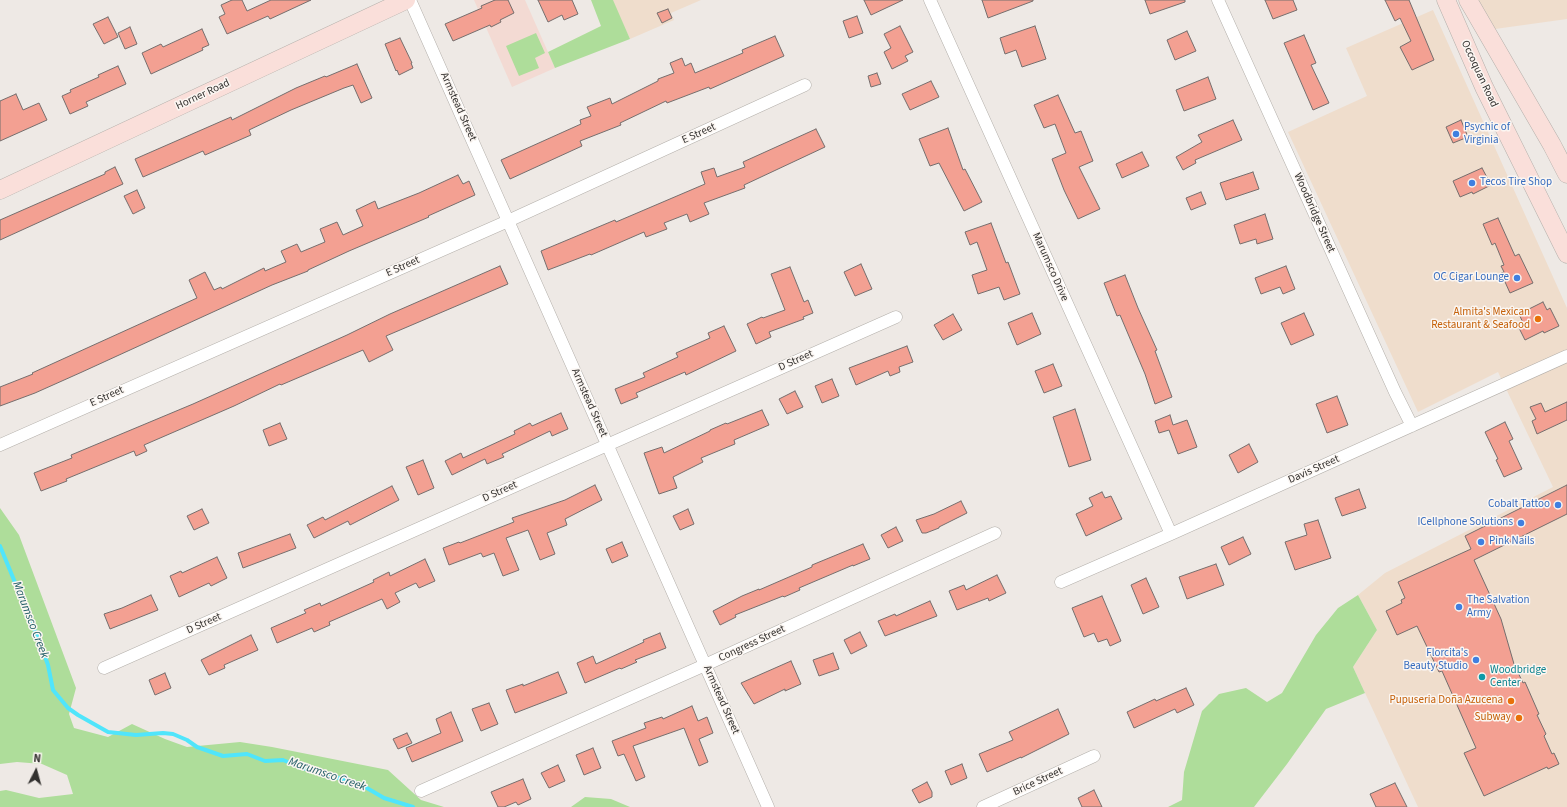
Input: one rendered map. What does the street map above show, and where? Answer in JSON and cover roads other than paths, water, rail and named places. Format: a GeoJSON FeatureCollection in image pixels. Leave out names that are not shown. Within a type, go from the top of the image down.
{"type":"FeatureCollection","features":[{"type":"Feature","properties":{"kind":"main road","name":"Horner Road"},"geometry":{"type":"LineString","coordinates":[[0,190],[406,0]]}},
{"type":"Feature","properties":{"kind":"main road","name":"Occoquan Road"},"geometry":{"type":"LineString","coordinates":[[1446,0],[1484,88],[1567,254]]}},
{"type":"Feature","properties":{"kind":"main road"},"geometry":{"type":"LineString","coordinates":[[1468,0],[1552,145],[1567,174]]}},
{"type":"Feature","properties":{"kind":"street","name":"Armstead Street"},"geometry":{"type":"LineString","coordinates":[[410,0],[768,807]]}},
{"type":"Feature","properties":{"kind":"street","name":"Marumsco Drive"},"geometry":{"type":"LineString","coordinates":[[930,0],[1171,534]]}},
{"type":"Feature","properties":{"kind":"street","name":"Woodbridge Street"},"geometry":{"type":"LineString","coordinates":[[1218,0],[1391,385],[1412,426]]}},
{"type":"Feature","properties":{"kind":"street","name":"E Street"},"geometry":{"type":"LineString","coordinates":[[0,445],[508,221],[805,86]]}},
{"type":"Feature","properties":{"kind":"street","name":"D Street"},"geometry":{"type":"LineString","coordinates":[[104,668],[896,317]]}},
{"type":"Feature","properties":{"kind":"street","name":"Davis Street"},"geometry":{"type":"LineString","coordinates":[[1061,582],[1567,356]]}},
{"type":"Feature","properties":{"kind":"street","name":"Congress Street"},"geometry":{"type":"LineString","coordinates":[[421,791],[705,666],[995,533]]}},
{"type":"Feature","properties":{"kind":"street","name":"Brice Street"},"geometry":{"type":"LineString","coordinates":[[983,807],[1094,756]]}},
{"type":"Feature","properties":{"kind":"waterway","name":"Marumsco Creek"},"geometry":{"type":"LineString","coordinates":[[0,546],[42,648],[48,665],[53,690],[68,708],[78,715],[108,732],[136,735],[163,733],[173,734],[187,740],[197,747],[223,756],[247,754],[265,761],[283,760],[303,768],[360,784],[384,798],[413,807]]}},
{"type":"Feature","properties":{"kind":"place","name":"Psychic of Virginia"},"geometry":{"type":"Point","coordinates":[1456,134]}},
{"type":"Feature","properties":{"kind":"place","name":"Tecos Tire Shop"},"geometry":{"type":"Point","coordinates":[1472,183]}},
{"type":"Feature","properties":{"kind":"place","name":"OC Cigar Lounge"},"geometry":{"type":"Point","coordinates":[1517,278]}},
{"type":"Feature","properties":{"kind":"place","name":"Almita's Mexican Restaurant & Seafood"},"geometry":{"type":"Point","coordinates":[1538,319]}},
{"type":"Feature","properties":{"kind":"place","name":"Cobalt Tattoo"},"geometry":{"type":"Point","coordinates":[1558,505]}},
{"type":"Feature","properties":{"kind":"place","name":"ICellphone Solutions"},"geometry":{"type":"Point","coordinates":[1521,523]}},
{"type":"Feature","properties":{"kind":"place","name":"Pink Nails"},"geometry":{"type":"Point","coordinates":[1481,542]}},
{"type":"Feature","properties":{"kind":"place","name":"The Salvation Army"},"geometry":{"type":"Point","coordinates":[1459,607]}},
{"type":"Feature","properties":{"kind":"place","name":"Florcita's Beauty Studio"},"geometry":{"type":"Point","coordinates":[1476,660]}},
{"type":"Feature","properties":{"kind":"place","name":"Woodbridge Center"},"geometry":{"type":"Point","coordinates":[1482,677]}},
{"type":"Feature","properties":{"kind":"place","name":"Pupuseria Doña Azucena"},"geometry":{"type":"Point","coordinates":[1511,701]}},
{"type":"Feature","properties":{"kind":"place","name":"Subway"},"geometry":{"type":"Point","coordinates":[1519,718]}}]}
